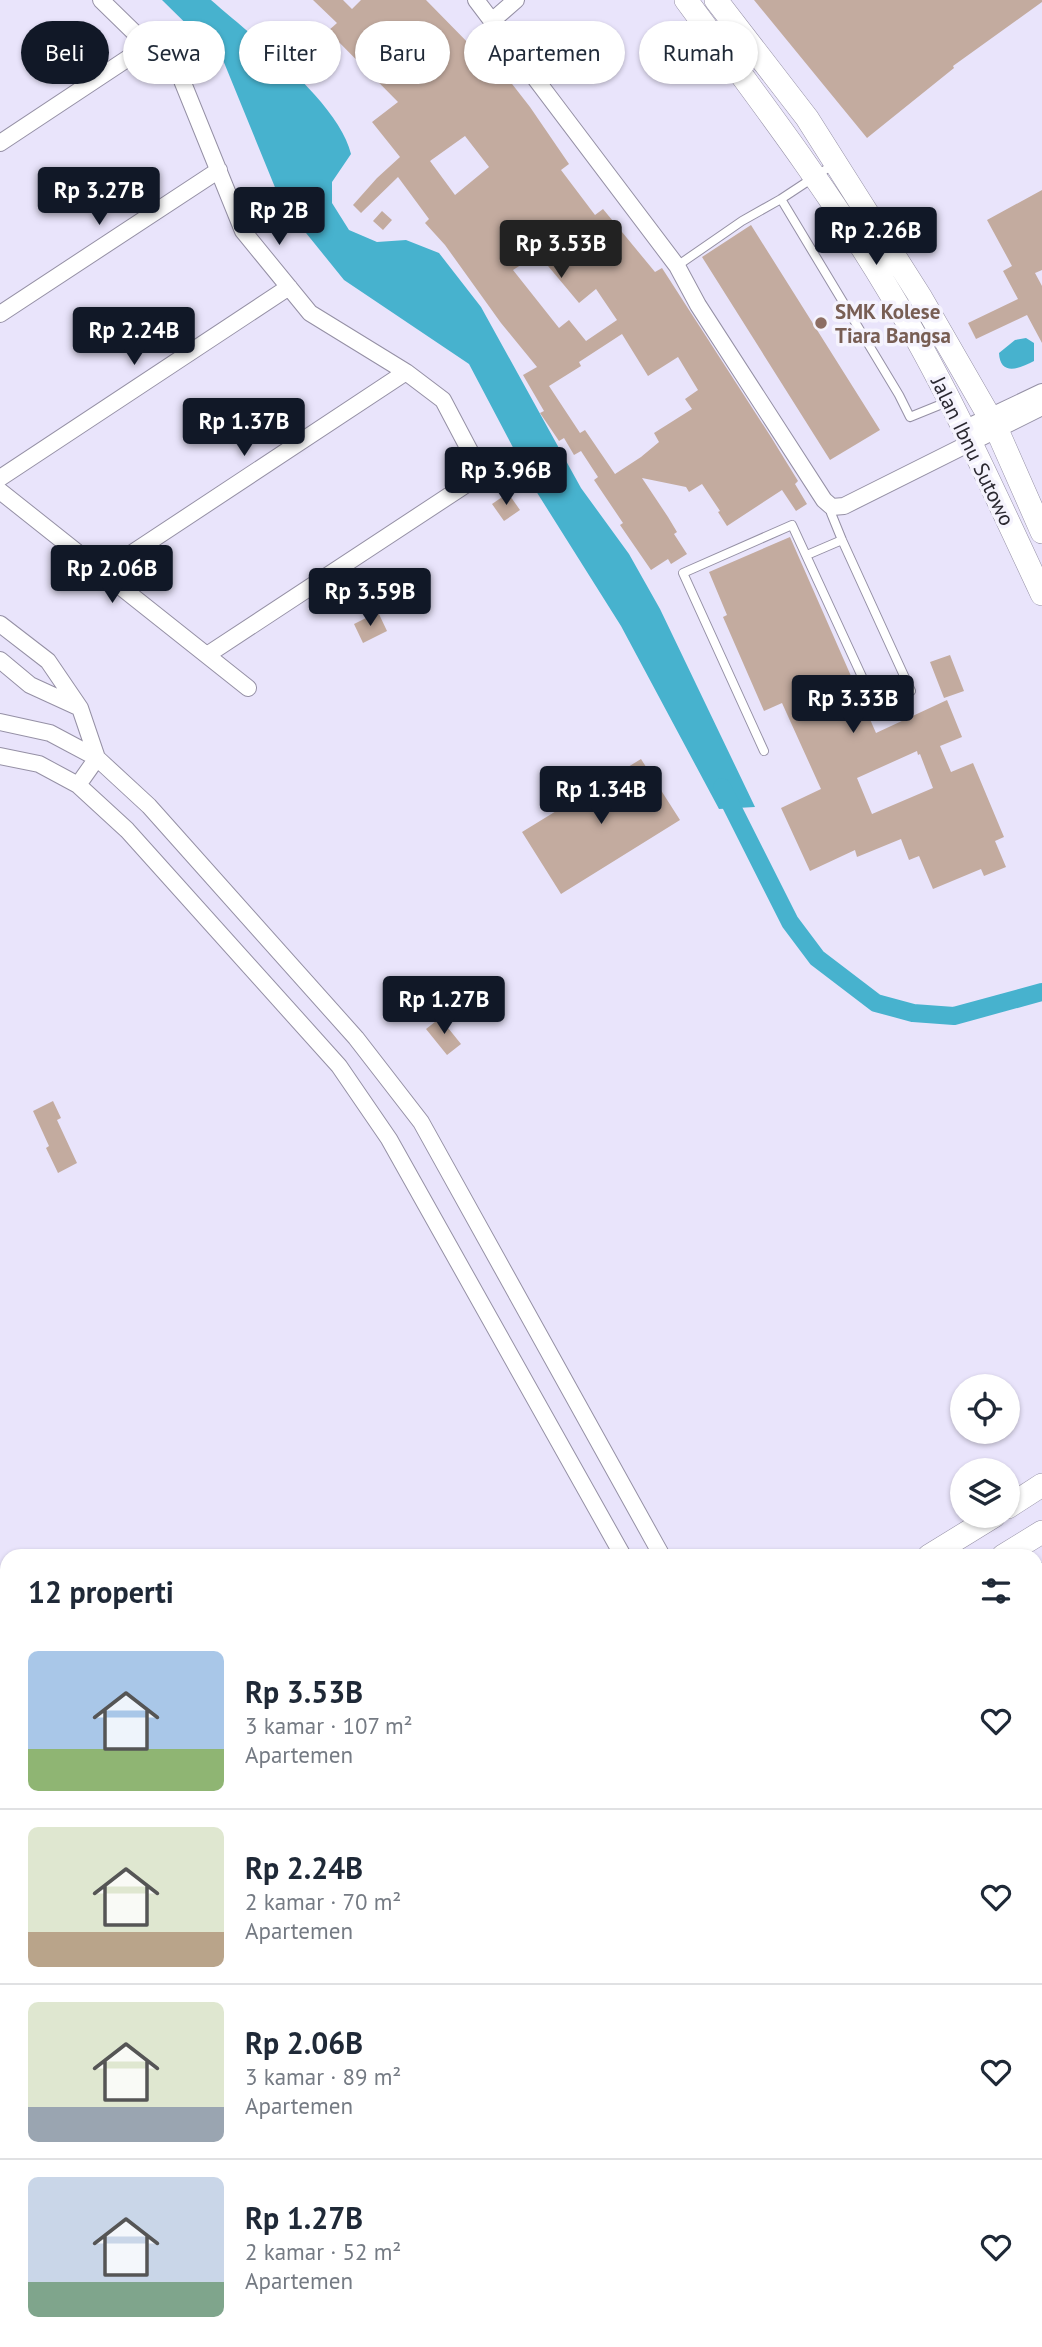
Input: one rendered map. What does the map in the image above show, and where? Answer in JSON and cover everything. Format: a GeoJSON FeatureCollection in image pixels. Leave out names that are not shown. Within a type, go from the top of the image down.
{"type":"FeatureCollection","features":[{"type":"Feature","properties":{"kind":"main road","name":"Jalan Ibnu Sutowo"},"geometry":{"type":"LineString","coordinates":[[686,0],[815,176],[889,291],[950,401],[1042,594]]}},
{"type":"Feature","properties":{"kind":"main road","name":"Jalan Ibnu Sutowo"},"geometry":{"type":"LineString","coordinates":[[716,0],[807,118],[921,298],[993,424],[1042,532]]}},
{"type":"Feature","properties":{"kind":"main road"},"geometry":{"type":"LineString","coordinates":[[1020,1499],[1042,1485]]}},
{"type":"Feature","properties":{"kind":"main road"},"geometry":{"type":"LineString","coordinates":[[940,1549],[974,1528]]}},
{"type":"Feature","properties":{"kind":"main road"},"geometry":{"type":"LineString","coordinates":[[1014,1549],[1042,1532]]}},
{"type":"Feature","properties":{"kind":"street"},"geometry":{"type":"LineString","coordinates":[[101,0],[123,22]]}},
{"type":"Feature","properties":{"kind":"street"},"geometry":{"type":"LineString","coordinates":[[476,0],[677,266],[706,317],[824,500],[832,507],[844,506],[993,424],[1042,391]]}},
{"type":"Feature","properties":{"kind":"street"},"geometry":{"type":"LineString","coordinates":[[493,20],[516,0]]}},
{"type":"Feature","properties":{"kind":"street"},"geometry":{"type":"LineString","coordinates":[[0,143],[123,62]]}},
{"type":"Feature","properties":{"kind":"street"},"geometry":{"type":"LineString","coordinates":[[183,84],[243,231],[310,313],[406,372],[443,400],[482,474],[207,655]]}},
{"type":"Feature","properties":{"kind":"street"},"geometry":{"type":"LineString","coordinates":[[0,314],[219,170]]}},
{"type":"Feature","properties":{"kind":"street"},"geometry":{"type":"LineString","coordinates":[[0,478],[289,287]]}},
{"type":"Feature","properties":{"kind":"street"},"geometry":{"type":"LineString","coordinates":[[102,573],[406,372]]}},
{"type":"Feature","properties":{"kind":"street"},"geometry":{"type":"LineString","coordinates":[[993,424],[1042,407]]}},
{"type":"Feature","properties":{"kind":"street"},"geometry":{"type":"LineString","coordinates":[[0,491],[248,688]]}},
{"type":"Feature","properties":{"kind":"street"},"geometry":{"type":"LineString","coordinates":[[0,624],[48,661],[80,708],[97,758]]}},
{"type":"Feature","properties":{"kind":"street"},"geometry":{"type":"LineString","coordinates":[[0,660],[30,685],[80,708]]}},
{"type":"Feature","properties":{"kind":"street"},"geometry":{"type":"LineString","coordinates":[[0,722],[50,733],[97,758],[149,806],[356,1038],[421,1122],[658,1549]]}},
{"type":"Feature","properties":{"kind":"street"},"geometry":{"type":"LineString","coordinates":[[0,755],[39,764],[78,785],[127,830],[339,1066],[389,1139],[619,1549]]}},
{"type":"Feature","properties":{"kind":"street"},"geometry":{"type":"LineString","coordinates":[[78,785],[97,758]]}},
{"type":"Feature","properties":{"kind":"street"},"geometry":{"type":"LineString","coordinates":[[253,970],[276,949]]}},
{"type":"Feature","properties":{"kind":"lane"},"geometry":{"type":"LineString","coordinates":[[677,266],[742,221],[836,163]]}},
{"type":"Feature","properties":{"kind":"lane"},"geometry":{"type":"LineString","coordinates":[[781,199],[910,417],[950,401]]}},
{"type":"Feature","properties":{"kind":"lane"},"geometry":{"type":"LineString","coordinates":[[764,751],[684,573],[792,525],[876,707],[911,691],[842,540],[831,513],[832,507]]}},
{"type":"Feature","properties":{"kind":"lane"},"geometry":{"type":"LineString","coordinates":[[807,555],[842,540]]}},
{"type":"Feature","properties":{"kind":"water"},"geometry":{"type":"Polygon","coordinates":[[[162,0],[211,0],[239,24],[239,84],[304,84],[330,113],[351,154],[332,182],[332,203],[349,230],[377,242],[406,240],[439,253],[481,307],[581,488],[629,554],[660,609],[755,807],[719,809],[621,626],[536,491],[469,364],[344,280],[281,202],[225,65],[225,21],[183,21],[162,0]]]}},
{"type":"Feature","properties":{"kind":"water"},"geometry":{"type":"Polygon","coordinates":[[[1026,338],[1034,343],[1034,361],[1017,368],[1007,368],[1000,360],[999,353],[1015,340],[1026,338]]]}},
{"type":"Feature","properties":{"kind":"building"},"geometry":{"type":"Polygon","coordinates":[[[313,0],[343,0],[352,9],[361,0],[426,0],[447,21],[355,21],[355,58],[341,44],[341,21],[335,21],[313,0]]]}},
{"type":"Feature","properties":{"kind":"building"},"geometry":{"type":"Polygon","coordinates":[[[754,0],[1042,2],[953,66],[954,68],[867,138],[754,0]]]}},
{"type":"Feature","properties":{"kind":"building"},"geometry":{"type":"Polygon","coordinates":[[[450,24],[464,39],[464,84],[512,84],[569,164],[561,170],[595,215],[603,209],[655,272],[662,268],[771,437],[798,481],[795,484],[807,504],[796,511],[782,490],[727,526],[702,484],[689,492],[686,487],[642,478],[677,532],[674,534],[687,554],[671,564],[668,559],[651,570],[620,525],[623,523],[594,480],[598,477],[581,451],[574,455],[564,438],[559,441],[540,413],[544,411],[523,375],[537,367],[501,323],[445,245],[425,223],[429,219],[398,177],[361,213],[353,205],[400,157],[372,122],[398,102],[380,84],[450,84],[450,24]],[[465,136],[430,161],[455,195],[489,167],[465,136]],[[538,254],[513,270],[559,328],[569,320],[586,341],[617,320],[596,289],[579,303],[538,254]],[[622,334],[579,362],[581,366],[549,386],[580,433],[585,430],[615,474],[659,442],[654,433],[692,409],[685,399],[698,390],[678,357],[648,376],[622,334]]]}},
{"type":"Feature","properties":{"kind":"building"},"geometry":{"type":"Polygon","coordinates":[[[1042,190],[1042,270],[1035,273],[1042,286],[1042,343],[1027,315],[976,339],[968,323],[1018,299],[1003,271],[1012,266],[987,220],[1042,190]]]}},
{"type":"Feature","properties":{"kind":"building"},"geometry":{"type":"Polygon","coordinates":[[[382,211],[392,220],[383,230],[373,221],[382,211]]]}},
{"type":"Feature","properties":{"kind":"building"},"geometry":{"type":"Polygon","coordinates":[[[751,225],[880,430],[830,460],[702,257],[751,225]]]}},
{"type":"Feature","properties":{"kind":"building"},"geometry":{"type":"Polygon","coordinates":[[[508,493],[520,510],[504,521],[492,504],[508,493]]]}},
{"type":"Feature","properties":{"kind":"building"},"geometry":{"type":"Polygon","coordinates":[[[790,537],[876,733],[947,700],[962,737],[940,746],[951,772],[973,763],[1004,837],[995,841],[1006,867],[984,876],[981,869],[933,889],[919,856],[909,860],[901,839],[857,857],[855,850],[810,871],[781,808],[821,789],[782,703],[764,711],[723,617],[727,615],[709,572],[790,537]],[[917,751],[857,778],[872,814],[933,788],[920,754],[918,755],[917,751]]]}},
{"type":"Feature","properties":{"kind":"building"},"geometry":{"type":"Polygon","coordinates":[[[378,612],[387,631],[363,643],[354,624],[378,612]]]}},
{"type":"Feature","properties":{"kind":"building"},"geometry":{"type":"Polygon","coordinates":[[[950,655],[964,691],[944,698],[930,662],[950,655]]]}},
{"type":"Feature","properties":{"kind":"building"},"geometry":{"type":"Polygon","coordinates":[[[641,759],[680,820],[561,894],[522,832],[641,759]]]}},
{"type":"Feature","properties":{"kind":"building"},"geometry":{"type":"Polygon","coordinates":[[[440,1018],[461,1044],[447,1055],[426,1029],[440,1018]]]}},
{"type":"Feature","properties":{"kind":"building"},"geometry":{"type":"Polygon","coordinates":[[[53,1101],[61,1118],[57,1120],[77,1163],[58,1173],[33,1111],[53,1101]]]}},
{"type":"Feature","properties":{"kind":"waterway"},"geometry":{"type":"LineString","coordinates":[[722,787],[790,922],[817,958],[876,1003],[913,1013],[954,1016],[1042,992]]}},
{"type":"Feature","properties":{"kind":"place","name":"SMK Kolese Tiara Bangsa"},"geometry":{"type":"Point","coordinates":[821,323]}}]}
